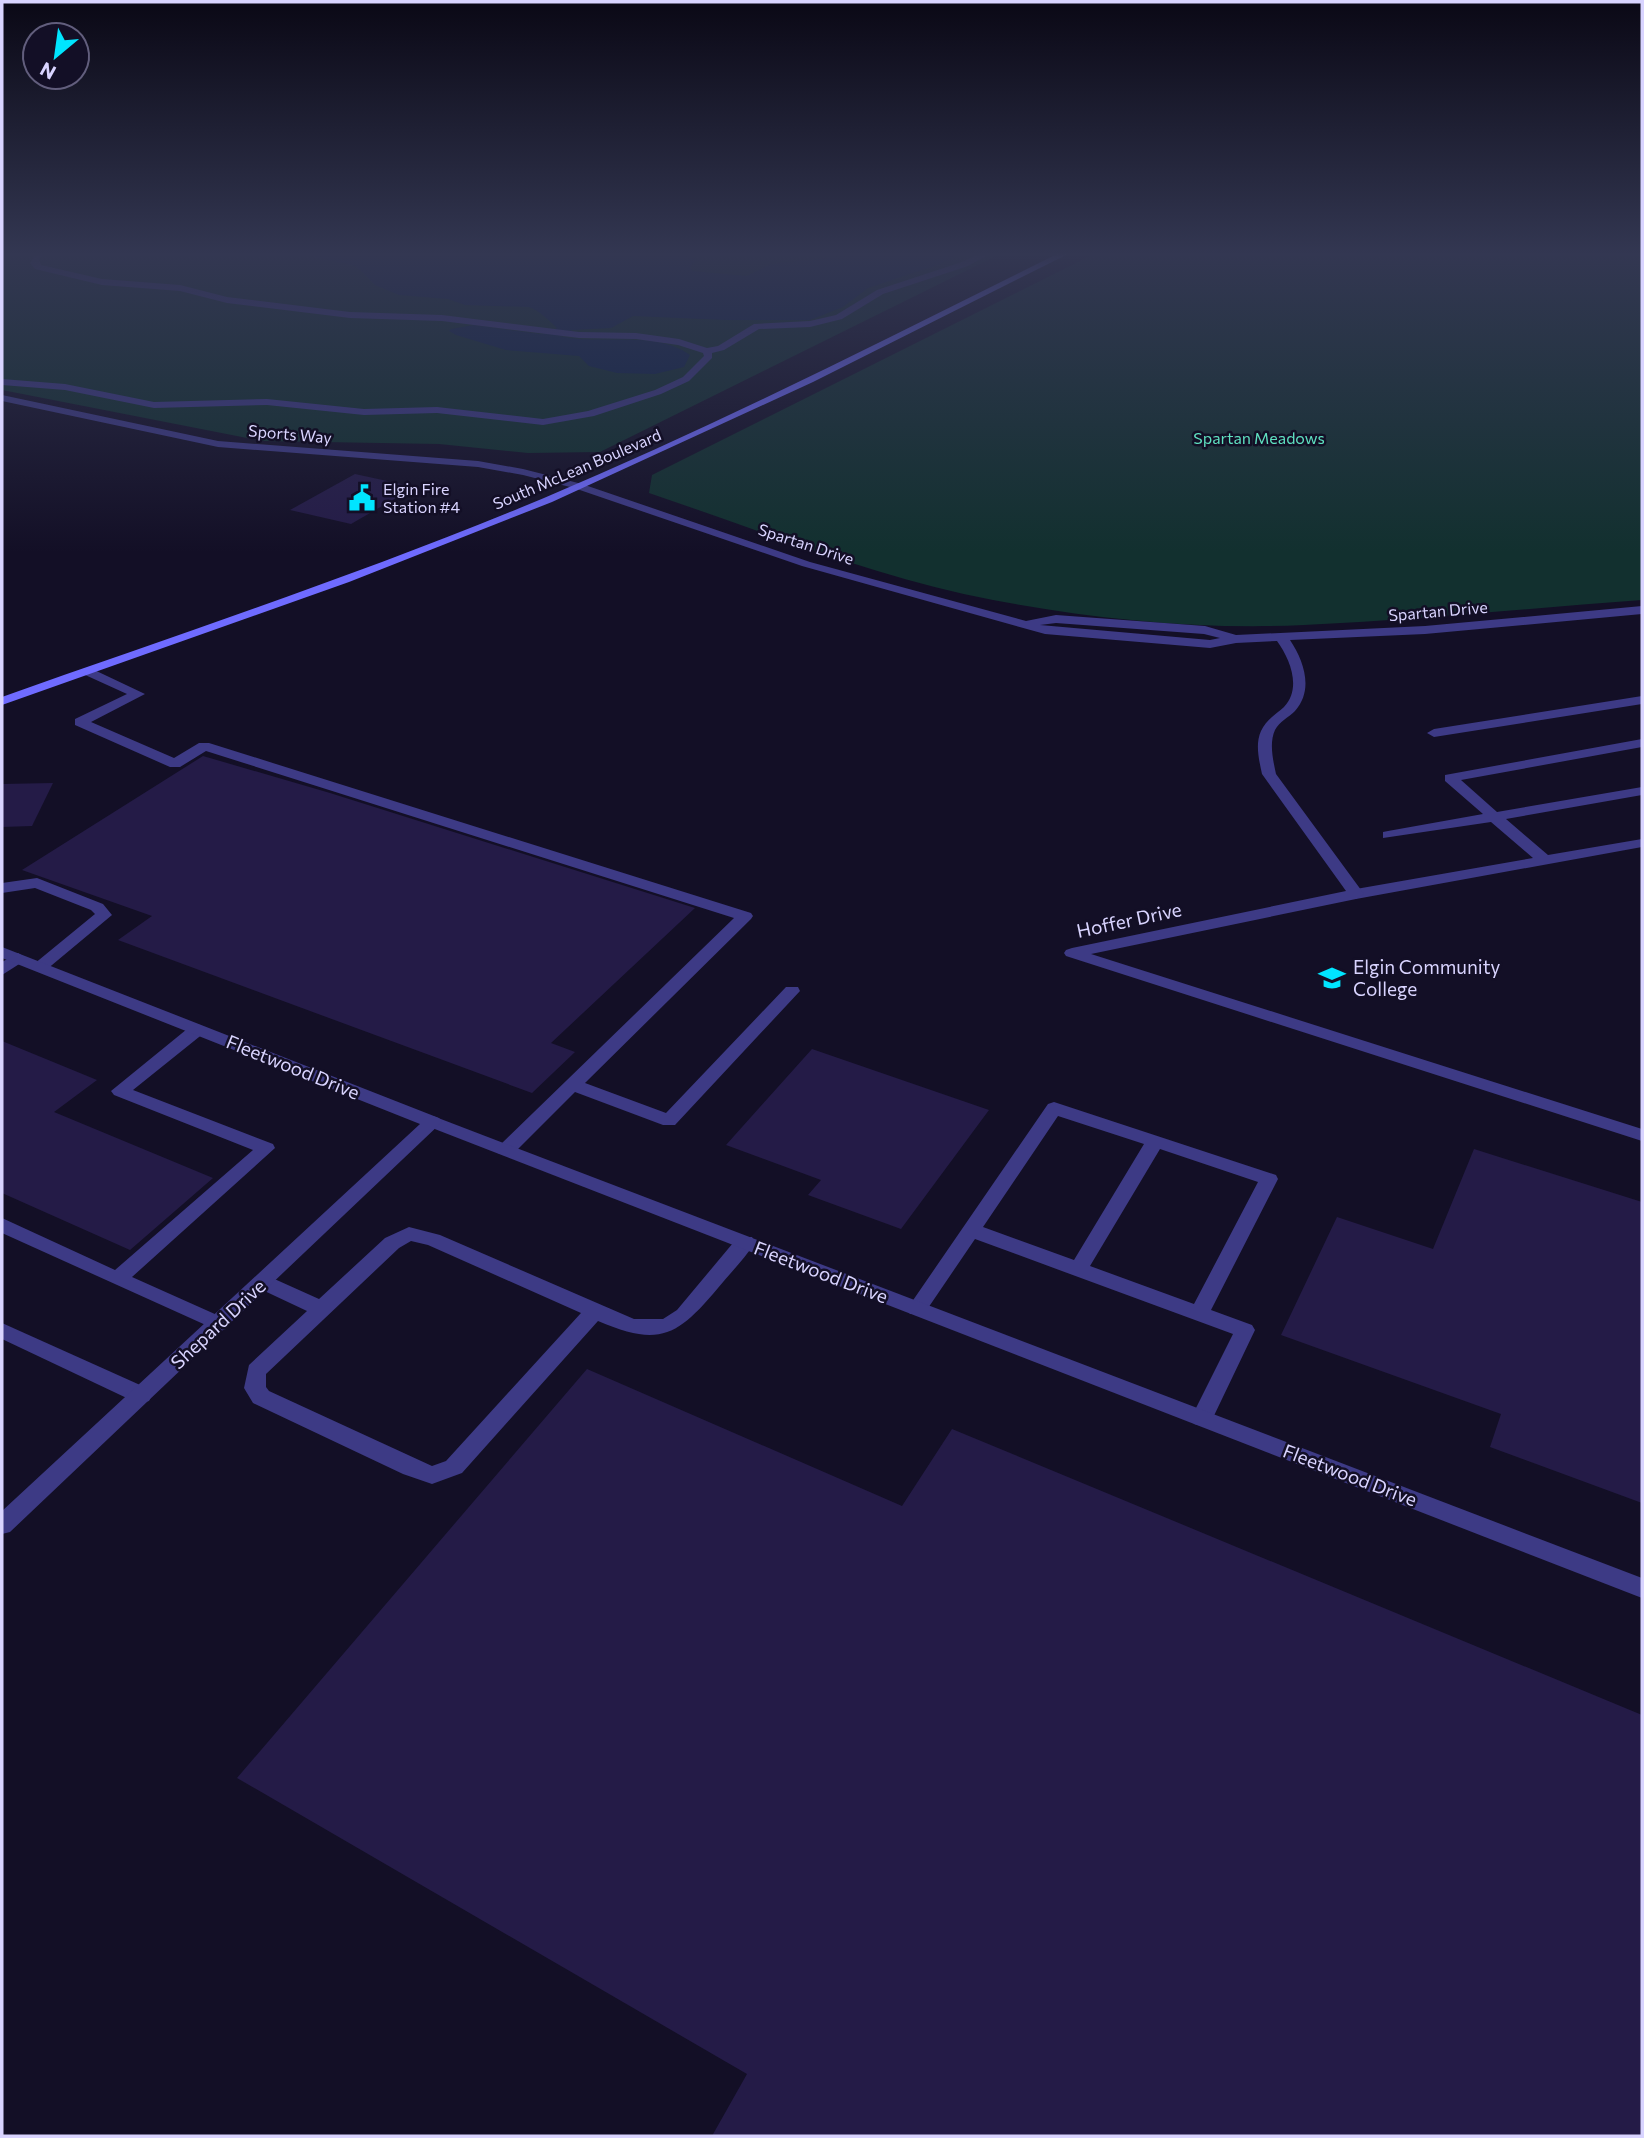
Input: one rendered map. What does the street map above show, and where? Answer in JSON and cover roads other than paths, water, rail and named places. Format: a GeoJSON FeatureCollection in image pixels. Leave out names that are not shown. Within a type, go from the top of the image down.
{"type":"FeatureCollection","features":[{"type":"Feature","properties":{"kind":"main road","name":"South McLean Boulevard"},"geometry":{"type":"LineString","coordinates":[[2,701],[406,558],[579,486],[746,412],[867,352]]}},
{"type":"Feature","properties":{"kind":"street"},"geometry":{"type":"LineString","coordinates":[[2,382],[65,387],[154,405],[267,402],[364,412],[437,410],[543,422],[590,414],[672,386],[686,379],[707,361],[707,352]]}},
{"type":"Feature","properties":{"kind":"street","name":"Sports Way"},"geometry":{"type":"LineString","coordinates":[[2,398],[218,444],[478,464],[579,486]]}},
{"type":"Feature","properties":{"kind":"street","name":"Spartan Drive"},"geometry":{"type":"LineString","coordinates":[[579,486],[806,564],[1049,631],[1210,644],[1236,639],[1425,631],[1642,610]]}},
{"type":"Feature","properties":{"kind":"street"},"geometry":{"type":"LineString","coordinates":[[1281,637],[1292,652],[1300,682],[1294,704],[1269,729],[1264,753],[1269,774],[1356,894],[1642,843]]}},
{"type":"Feature","properties":{"kind":"street"},"geometry":{"type":"LineString","coordinates":[[88,671],[138,694],[80,722],[175,764],[204,746],[745,916],[506,1150]]}},
{"type":"Feature","properties":{"kind":"street"},"geometry":{"type":"LineString","coordinates":[[1434,733],[1642,700]]}},
{"type":"Feature","properties":{"kind":"street"},"geometry":{"type":"LineString","coordinates":[[1544,860],[1450,778],[1642,743]]}},
{"type":"Feature","properties":{"kind":"street"},"geometry":{"type":"LineString","coordinates":[[1388,835],[1642,791]]}},
{"type":"Feature","properties":{"kind":"street"},"geometry":{"type":"LineString","coordinates":[[2,888],[37,883],[97,907],[104,915],[40,967]]}},
{"type":"Feature","properties":{"kind":"street","name":"Hoffer Drive"},"geometry":{"type":"LineString","coordinates":[[1356,894],[1072,953],[1642,1135]]}},
{"type":"Feature","properties":{"kind":"street"},"geometry":{"type":"LineString","coordinates":[[2,970],[10,955]]}},
{"type":"Feature","properties":{"kind":"street","name":"Fleetwood Drive"},"geometry":{"type":"LineString","coordinates":[[10,955],[433,1122],[1642,1588]]}},
{"type":"Feature","properties":{"kind":"street"},"geometry":{"type":"LineString","coordinates":[[573,1085],[669,1121],[792,991]]}},
{"type":"Feature","properties":{"kind":"street"},"geometry":{"type":"LineString","coordinates":[[117,1279],[266,1148],[120,1091],[198,1029]]}},
{"type":"Feature","properties":{"kind":"street"},"geometry":{"type":"LineString","coordinates":[[917,1308],[1054,1108],[1269,1179],[1199,1313]]}},
{"type":"Feature","properties":{"kind":"street","name":"Shepard Drive"},"geometry":{"type":"LineString","coordinates":[[2,1525],[433,1122]]}},
{"type":"Feature","properties":{"kind":"street"},"geometry":{"type":"LineString","coordinates":[[1078,1269],[1155,1142]]}},
{"type":"Feature","properties":{"kind":"street"},"geometry":{"type":"LineString","coordinates":[[2,1225],[219,1324]]}},
{"type":"Feature","properties":{"kind":"street"},"geometry":{"type":"LineString","coordinates":[[971,1230],[1245,1330],[1202,1418]]}},
{"type":"Feature","properties":{"kind":"street"},"geometry":{"type":"LineString","coordinates":[[595,1311],[454,1467],[432,1475],[411,1468],[261,1397],[255,1388],[256,1371],[392,1243],[409,1234],[433,1240],[632,1327],[667,1326],[684,1315],[745,1242]]}},
{"type":"Feature","properties":{"kind":"street"},"geometry":{"type":"LineString","coordinates":[[263,1282],[322,1309]]}},
{"type":"Feature","properties":{"kind":"street"},"geometry":{"type":"LineString","coordinates":[[2,1330],[141,1395]]}},
{"type":"Feature","properties":{"kind":"water"},"geometry":{"type":"Polygon","coordinates":[[[528,352],[684,352],[690,355],[684,367],[655,374],[617,373],[589,366],[579,356],[528,352]]]}},
{"type":"Feature","properties":{"kind":"place","name":"Elgin Fire Station #4"},"geometry":{"type":"Point","coordinates":[362,498]}},
{"type":"Feature","properties":{"kind":"place","name":"Elgin Community College"},"geometry":{"type":"Point","coordinates":[1332,978]}},
{"type":"Feature","properties":{"kind":"park label","name":"Spartan Meadows"},"geometry":{"type":"Point","coordinates":[1259,438]}}]}
